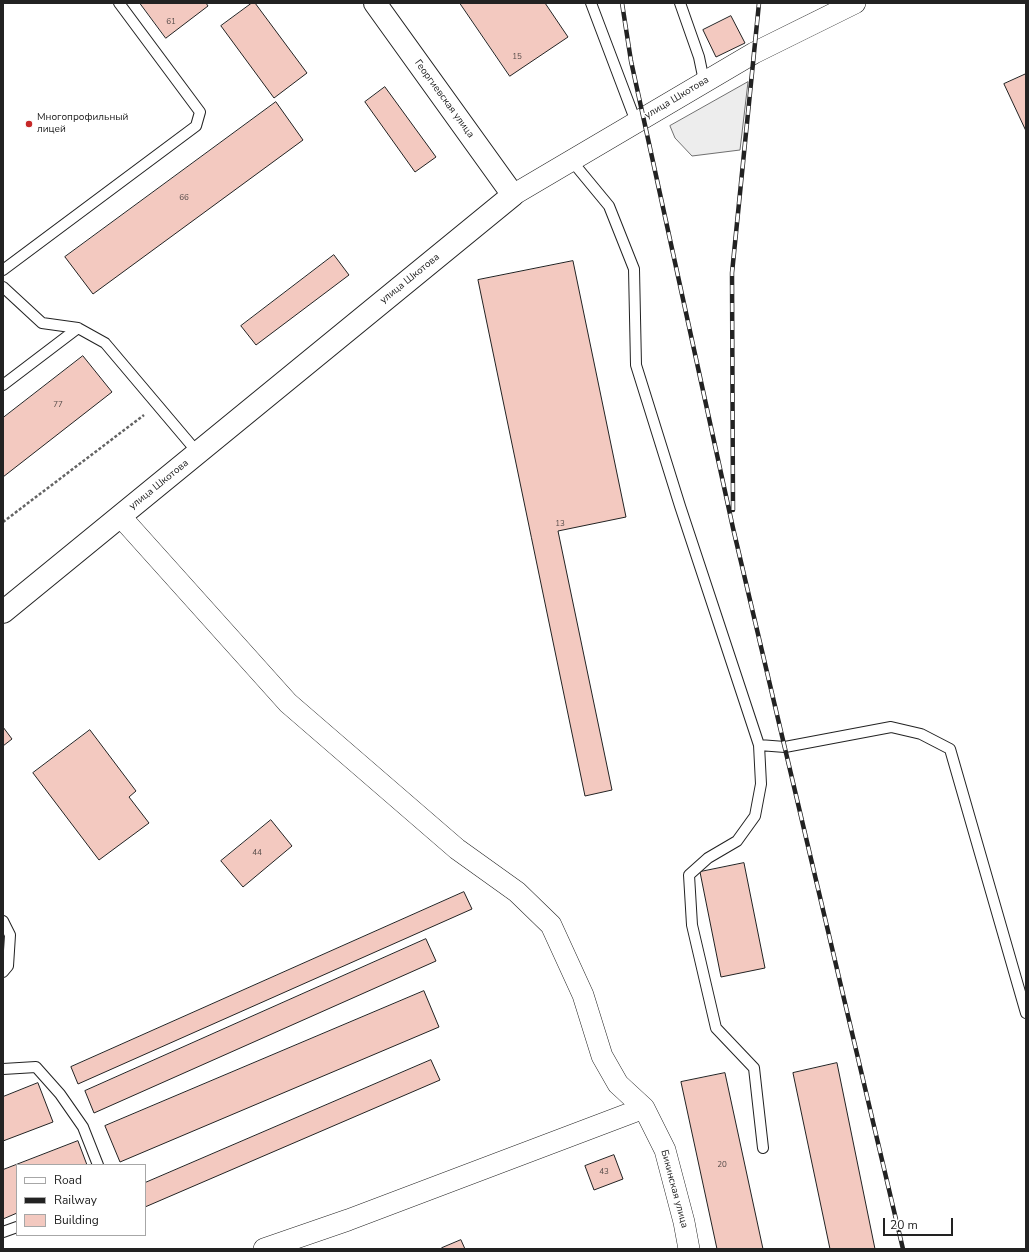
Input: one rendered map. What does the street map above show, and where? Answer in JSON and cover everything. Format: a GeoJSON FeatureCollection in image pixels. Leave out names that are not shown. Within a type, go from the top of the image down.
{"type":"FeatureCollection","features":[{"type":"Feature","properties":{"kind":"street","name":"Георгиевская улица"},"geometry":{"type":"LineString","coordinates":[[375,3],[513,195]]}},
{"type":"Feature","properties":{"kind":"street","name":"улица Шкотова"},"geometry":{"type":"LineString","coordinates":[[3,612],[513,195],[704,81],[754,53],[855,3]]}},
{"type":"Feature","properties":{"kind":"street"},"geometry":{"type":"LineString","coordinates":[[121,516],[288,703],[457,849],[517,892],[551,925],[583,995],[602,1056],[618,1084],[644,1108],[348,1220],[264,1249]]}},
{"type":"Feature","properties":{"kind":"street","name":"Бикинская улица"},"geometry":{"type":"LineString","coordinates":[[644,1108],[664,1150],[684,1222],[689,1249]]}},
{"type":"Feature","properties":{"kind":"lane"},"geometry":{"type":"LineString","coordinates":[[3,270],[196,126],[200,112],[119,3]]}},
{"type":"Feature","properties":{"kind":"lane"},"geometry":{"type":"LineString","coordinates":[[591,3],[636,122]]}},
{"type":"Feature","properties":{"kind":"lane"},"geometry":{"type":"LineString","coordinates":[[680,3],[699,57],[704,81]]}},
{"type":"Feature","properties":{"kind":"lane"},"geometry":{"type":"LineString","coordinates":[[570,160],[609,206],[634,269],[636,365],[680,506],[759,745],[761,784],[755,816],[737,841],[708,858],[689,875],[692,925],[716,1028],[754,1068],[763,1148]]}},
{"type":"Feature","properties":{"kind":"lane"},"geometry":{"type":"LineString","coordinates":[[3,287],[42,323],[78,328],[105,343],[198,453]]}},
{"type":"Feature","properties":{"kind":"lane"},"geometry":{"type":"LineString","coordinates":[[3,385],[78,328]]}},
{"type":"Feature","properties":{"kind":"lane"},"geometry":{"type":"LineString","coordinates":[[759,745],[785,747],[891,727],[921,734],[950,748],[1026,1013]]}},
{"type":"Feature","properties":{"kind":"lane"},"geometry":{"type":"LineString","coordinates":[[3,922],[10,935],[8,966],[3,972]]}},
{"type":"Feature","properties":{"kind":"lane"},"geometry":{"type":"LineString","coordinates":[[3,1069],[36,1067],[60,1094],[83,1127],[98,1164]]}},
{"type":"Feature","properties":{"kind":"lane"},"geometry":{"type":"LineString","coordinates":[[3,1232],[16,1227]]}},
{"type":"Feature","properties":{"kind":"path"},"geometry":{"type":"LineString","coordinates":[[3,522],[157,405]]}},
{"type":"Feature","properties":{"kind":"shaded area"},"geometry":{"type":"Polygon","coordinates":[[[748,82],[740,150],[692,156],[675,138],[670,126],[748,82]]]}},
{"type":"Feature","properties":{"kind":"building"},"geometry":{"type":"Polygon","coordinates":[[[140,3],[206,3],[208,6],[166,38],[140,3]]]}},
{"type":"Feature","properties":{"kind":"building"},"geometry":{"type":"Polygon","coordinates":[[[252,3],[255,3],[307,73],[274,98],[221,26],[252,3]]]}},
{"type":"Feature","properties":{"kind":"building"},"geometry":{"type":"Polygon","coordinates":[[[460,3],[545,3],[568,37],[510,76],[460,3]]]}},
{"type":"Feature","properties":{"kind":"building"},"geometry":{"type":"Polygon","coordinates":[[[731,16],[745,43],[716,57],[703,30],[731,16]]]}},
{"type":"Feature","properties":{"kind":"building"},"geometry":{"type":"Polygon","coordinates":[[[1026,74],[1026,131],[1004,84],[1026,74]]]}},
{"type":"Feature","properties":{"kind":"building"},"geometry":{"type":"Polygon","coordinates":[[[385,87],[436,157],[415,172],[365,102],[385,87]]]}},
{"type":"Feature","properties":{"kind":"building"},"geometry":{"type":"Polygon","coordinates":[[[276,102],[303,140],[93,294],[65,257],[276,102]]]}},
{"type":"Feature","properties":{"kind":"building"},"geometry":{"type":"Polygon","coordinates":[[[334,255],[349,275],[256,345],[241,326],[334,255]]]}},
{"type":"Feature","properties":{"kind":"building"},"geometry":{"type":"Polygon","coordinates":[[[573,261],[626,517],[558,531],[612,790],[585,796],[478,280],[573,261]]]}},
{"type":"Feature","properties":{"kind":"building"},"geometry":{"type":"Polygon","coordinates":[[[83,356],[112,392],[3,477],[3,418],[83,356]]]}},
{"type":"Feature","properties":{"kind":"building"},"geometry":{"type":"Polygon","coordinates":[[[3,727],[12,739],[3,746],[3,727]]]}},
{"type":"Feature","properties":{"kind":"building"},"geometry":{"type":"Polygon","coordinates":[[[90,730],[136,791],[129,797],[149,823],[99,860],[33,773],[90,730]]]}},
{"type":"Feature","properties":{"kind":"building"},"geometry":{"type":"Polygon","coordinates":[[[271,820],[292,846],[243,887],[221,861],[271,820]]]}},
{"type":"Feature","properties":{"kind":"building"},"geometry":{"type":"Polygon","coordinates":[[[744,863],[765,968],[721,977],[700,872],[744,863]]]}},
{"type":"Feature","properties":{"kind":"building"},"geometry":{"type":"Polygon","coordinates":[[[464,892],[472,909],[78,1084],[71,1067],[464,892]]]}},
{"type":"Feature","properties":{"kind":"building"},"geometry":{"type":"Polygon","coordinates":[[[426,939],[436,961],[94,1113],[85,1091],[426,939]]]}},
{"type":"Feature","properties":{"kind":"building"},"geometry":{"type":"Polygon","coordinates":[[[424,991],[439,1027],[120,1162],[105,1126],[424,991]]]}},
{"type":"Feature","properties":{"kind":"building"},"geometry":{"type":"Polygon","coordinates":[[[431,1060],[440,1080],[146,1207],[146,1183],[431,1060]]]}},
{"type":"Feature","properties":{"kind":"building"},"geometry":{"type":"Polygon","coordinates":[[[837,1063],[875,1249],[830,1249],[793,1073],[837,1063]]]}},
{"type":"Feature","properties":{"kind":"building"},"geometry":{"type":"Polygon","coordinates":[[[725,1073],[763,1249],[717,1249],[681,1082],[725,1073]]]}},
{"type":"Feature","properties":{"kind":"building"},"geometry":{"type":"Polygon","coordinates":[[[38,1083],[53,1122],[3,1141],[3,1097],[38,1083]]]}},
{"type":"Feature","properties":{"kind":"building"},"geometry":{"type":"Polygon","coordinates":[[[78,1141],[87,1164],[19,1164],[78,1141]]]}},
{"type":"Feature","properties":{"kind":"building"},"geometry":{"type":"Polygon","coordinates":[[[614,1155],[623,1179],[594,1190],[585,1166],[614,1155]]]}},
{"type":"Feature","properties":{"kind":"building"},"geometry":{"type":"Polygon","coordinates":[[[16,1165],[16,1213],[3,1219],[3,1170],[16,1165]]]}},
{"type":"Feature","properties":{"kind":"building"},"geometry":{"type":"Polygon","coordinates":[[[461,1240],[465,1249],[442,1248],[461,1240]]]}},
{"type":"Feature","properties":{"kind":"railway"},"geometry":{"type":"LineString","coordinates":[[622,3],[631,61],[733,528],[903,1249]]}},
{"type":"Feature","properties":{"kind":"railway"},"geometry":{"type":"LineString","coordinates":[[733,510],[732,273],[759,3]]}},
{"type":"Feature","properties":{"kind":"place","name":"Многопрофильный лицей"},"geometry":{"type":"Point","coordinates":[29,124]}}]}
